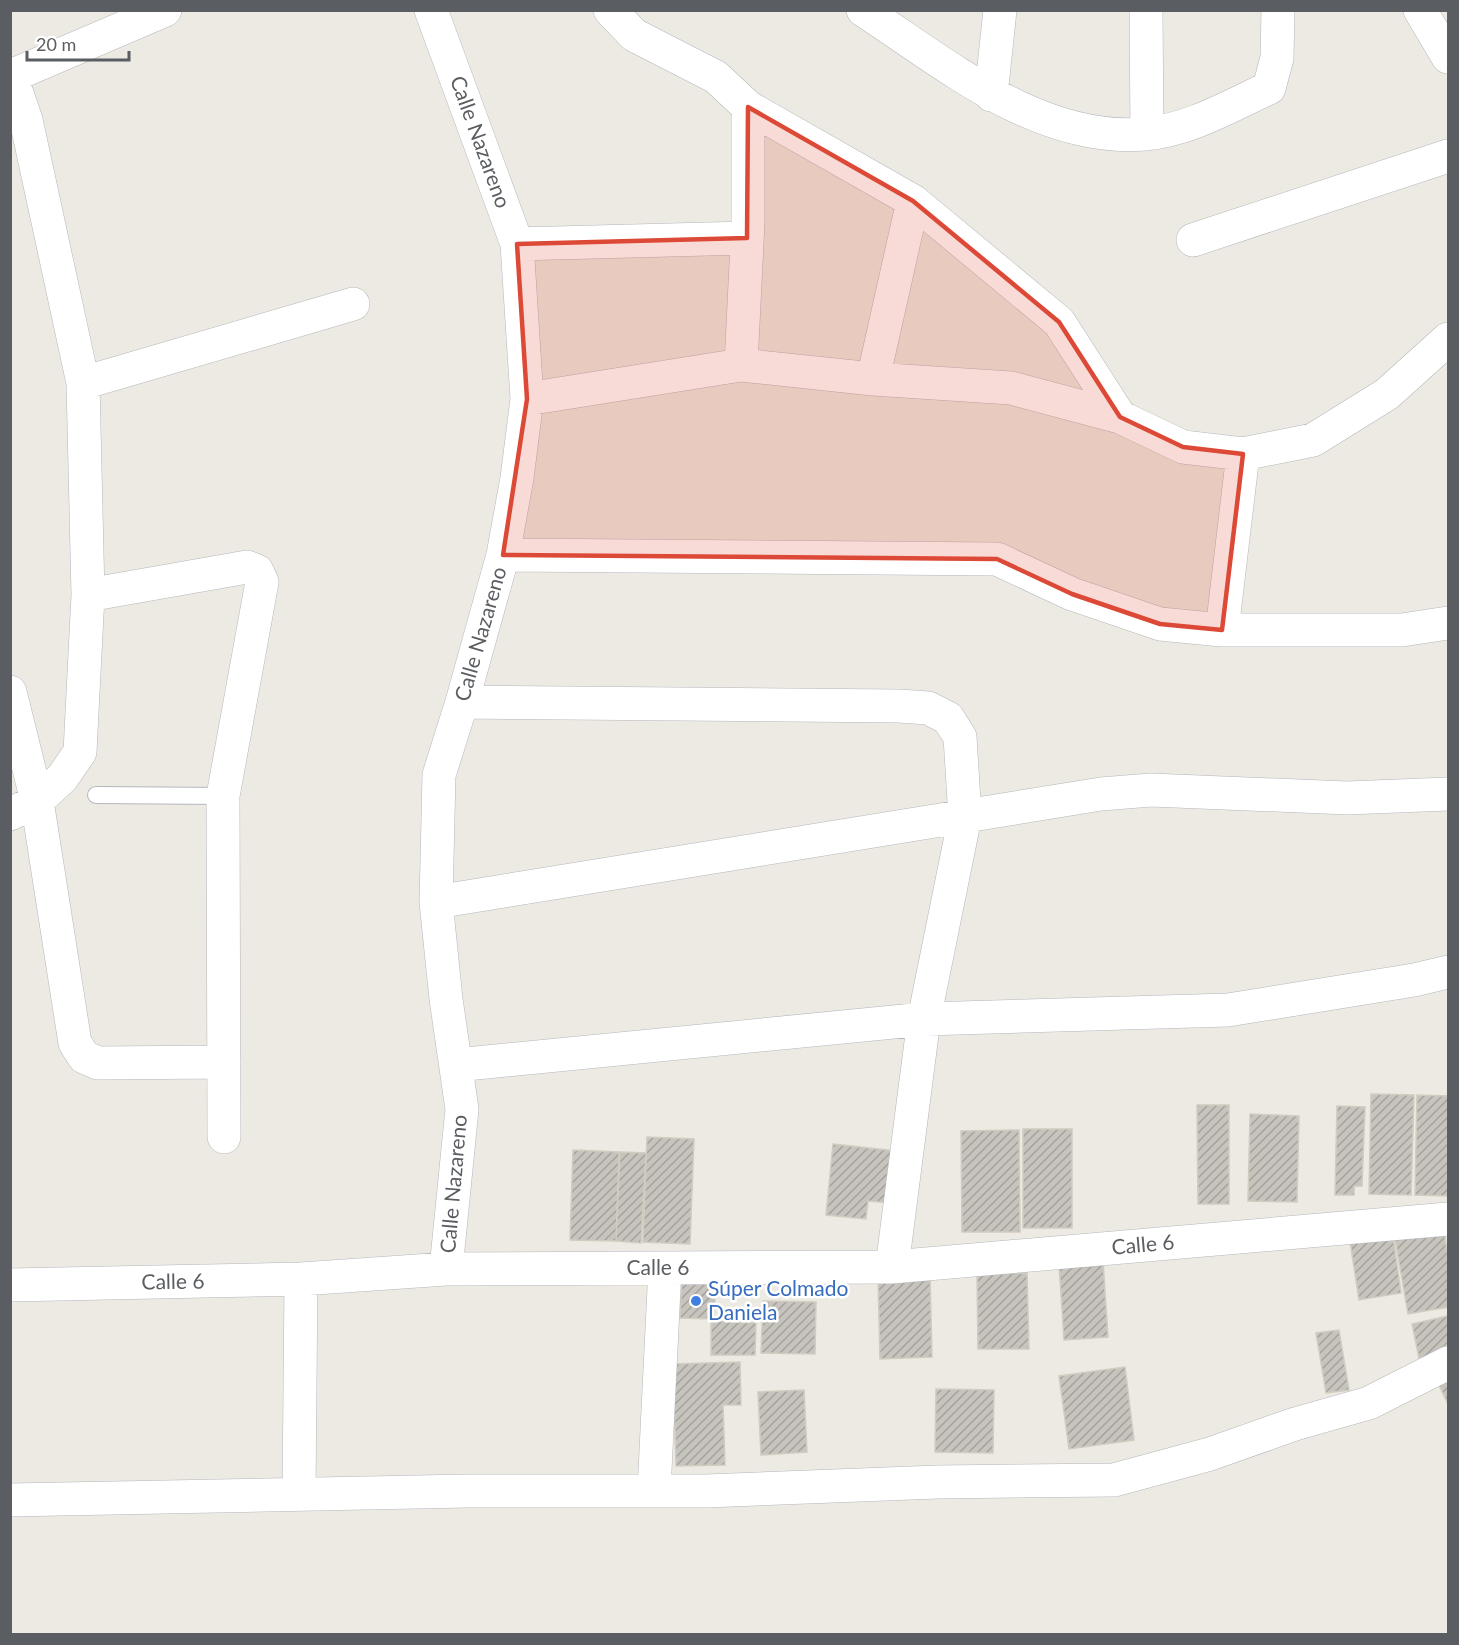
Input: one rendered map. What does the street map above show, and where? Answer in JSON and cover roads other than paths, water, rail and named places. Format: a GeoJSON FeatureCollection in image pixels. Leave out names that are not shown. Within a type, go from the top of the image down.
{"type":"FeatureCollection","features":[{"type":"Feature","properties":{"kind":"street"},"geometry":{"type":"LineString","coordinates":[[24,808],[62,778],[80,752],[88,595],[83,383],[18,126],[11,74],[165,10]]}},
{"type":"Feature","properties":{"kind":"street","name":"Calle Nazareno"},"geometry":{"type":"LineString","coordinates":[[431,10],[517,244],[526,399],[517,478],[503,555],[440,775],[436,902],[462,1109],[446,1269]]}},
{"type":"Feature","properties":{"kind":"street"},"geometry":{"type":"LineString","coordinates":[[610,10],[634,35],[717,77],[747,107],[913,201],[1059,322],[1120,417]]}},
{"type":"Feature","properties":{"kind":"street"},"geometry":{"type":"LineString","coordinates":[[863,10],[992,95],[1065,127],[1107,134],[1147,134],[1196,122],[1269,88],[1277,58],[1278,10]]}},
{"type":"Feature","properties":{"kind":"street"},"geometry":{"type":"LineString","coordinates":[[992,95],[1000,10]]}},
{"type":"Feature","properties":{"kind":"street"},"geometry":{"type":"LineString","coordinates":[[1146,10],[1147,134]]}},
{"type":"Feature","properties":{"kind":"street"},"geometry":{"type":"LineString","coordinates":[[1420,10],[1449,57]]}},
{"type":"Feature","properties":{"kind":"street"},"geometry":{"type":"LineString","coordinates":[[741,365],[747,238],[747,107]]}},
{"type":"Feature","properties":{"kind":"street"},"geometry":{"type":"LineString","coordinates":[[1193,240],[1449,156]]}},
{"type":"Feature","properties":{"kind":"street"},"geometry":{"type":"LineString","coordinates":[[873,379],[913,201]]}},
{"type":"Feature","properties":{"kind":"street"},"geometry":{"type":"LineString","coordinates":[[517,244],[747,238]]}},
{"type":"Feature","properties":{"kind":"street"},"geometry":{"type":"LineString","coordinates":[[83,383],[353,304]]}},
{"type":"Feature","properties":{"kind":"street"},"geometry":{"type":"LineString","coordinates":[[526,399],[741,365],[873,379],[1011,387],[1120,417],[1183,447],[1244,454],[1313,440],[1387,394],[1449,339]]}},
{"type":"Feature","properties":{"kind":"street"},"geometry":{"type":"LineString","coordinates":[[1222,630],[1244,454]]}},
{"type":"Feature","properties":{"kind":"street"},"geometry":{"type":"LineString","coordinates":[[503,555],[997,559],[1072,594],[1160,624],[1222,630],[1402,630],[1449,623]]}},
{"type":"Feature","properties":{"kind":"street"},"geometry":{"type":"LineString","coordinates":[[88,595],[247,567],[257,572],[262,582],[223,796],[224,1137]]}},
{"type":"Feature","properties":{"kind":"street"},"geometry":{"type":"LineString","coordinates":[[10,692],[24,808],[75,1043],[84,1056],[99,1063],[224,1062]]}},
{"type":"Feature","properties":{"kind":"street"},"geometry":{"type":"LineString","coordinates":[[462,702],[899,706],[928,708],[948,718],[960,738],[965,816],[924,1019],[892,1267]]}},
{"type":"Feature","properties":{"kind":"street"},"geometry":{"type":"LineString","coordinates":[[436,902],[1101,794],[1151,790],[1347,798],[1449,794]]}},
{"type":"Feature","properties":{"kind":"street"},"geometry":{"type":"LineString","coordinates":[[456,1065],[924,1019],[1228,1010],[1414,980],[1449,972]]}},
{"type":"Feature","properties":{"kind":"street","name":"Calle 6"},"geometry":{"type":"LineString","coordinates":[[10,1285],[301,1279],[446,1269],[892,1267],[1449,1219]]}},
{"type":"Feature","properties":{"kind":"street"},"geometry":{"type":"LineString","coordinates":[[654,1491],[665,1268]]}},
{"type":"Feature","properties":{"kind":"street"},"geometry":{"type":"LineString","coordinates":[[299,1494],[301,1279]]}},
{"type":"Feature","properties":{"kind":"street"},"geometry":{"type":"LineString","coordinates":[[10,1500],[299,1494],[706,1491],[938,1482],[1114,1480],[1210,1454],[1295,1424],[1369,1403],[1449,1363]]}},
{"type":"Feature","properties":{"kind":"lane"},"geometry":{"type":"LineString","coordinates":[[96,795],[223,796]]}},
{"type":"Feature","properties":{"kind":"place","name":"Súper Colmado Daniela"},"geometry":{"type":"Point","coordinates":[696,1301]}}]}
